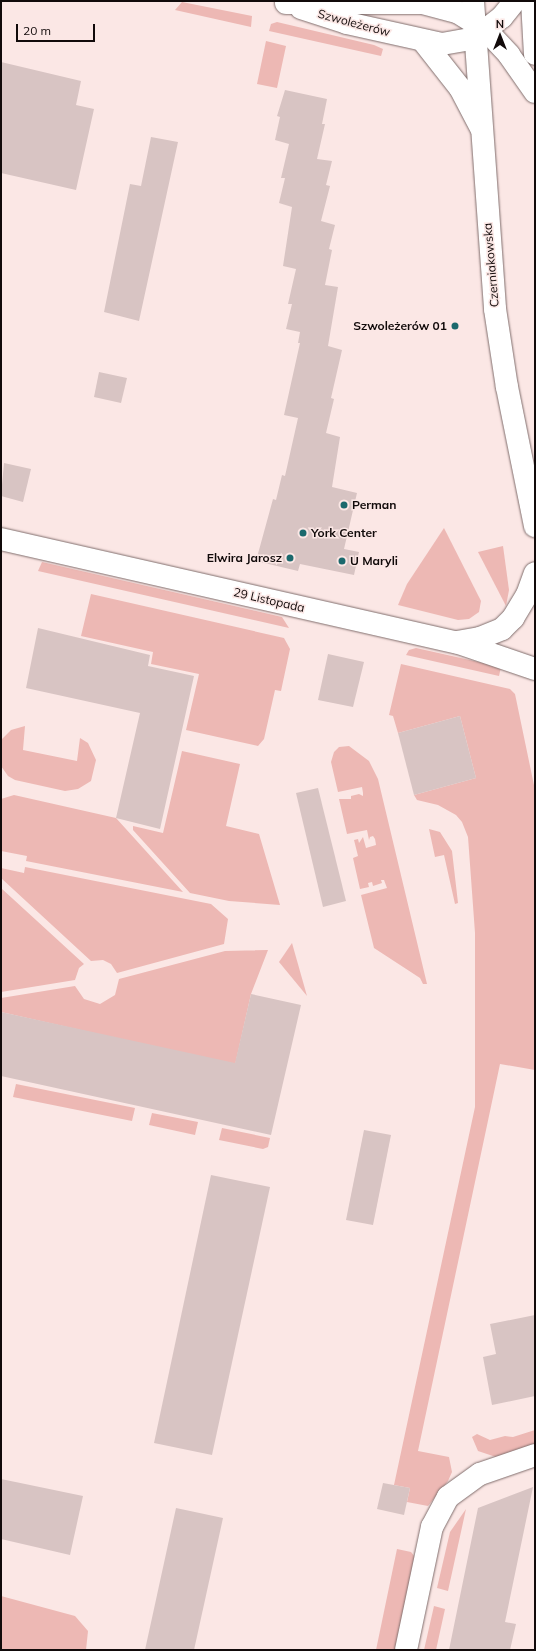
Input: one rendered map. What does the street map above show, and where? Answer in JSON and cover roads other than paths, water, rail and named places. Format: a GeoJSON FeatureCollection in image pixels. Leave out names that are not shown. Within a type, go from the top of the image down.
{"type":"FeatureCollection","features":[{"type":"Feature","properties":{"kind":"street","name":"Szwoleżerów"},"geometry":{"type":"LineString","coordinates":[[281,2],[347,23],[442,44],[477,23],[502,17],[515,1]]}},
{"type":"Feature","properties":{"kind":"street"},"geometry":{"type":"LineString","coordinates":[[532,1],[535,54]]}},
{"type":"Feature","properties":{"kind":"street","name":"Szwoleżerów"},"geometry":{"type":"LineString","coordinates":[[281,2],[424,2],[457,12],[477,23],[509,55],[535,92]]}},
{"type":"Feature","properties":{"kind":"street","name":"Czerniakowska"},"geometry":{"type":"LineString","coordinates":[[477,23],[480,128],[495,309],[507,387],[535,526]]}},
{"type":"Feature","properties":{"kind":"street"},"geometry":{"type":"LineString","coordinates":[[423,41],[460,88],[480,128]]}},
{"type":"Feature","properties":{"kind":"street","name":"29 Listopada"},"geometry":{"type":"LineString","coordinates":[[1,539],[456,642],[535,669]]}},
{"type":"Feature","properties":{"kind":"street"},"geometry":{"type":"LineString","coordinates":[[456,642],[480,638],[502,629],[513,618],[527,595],[535,573]]}},
{"type":"Feature","properties":{"kind":"street"},"geometry":{"type":"LineString","coordinates":[[406,1650],[432,1527],[448,1497],[480,1474],[535,1455]]}},
{"type":"Feature","properties":{"kind":"place","name":"Szwoleżerów 01"},"geometry":{"type":"Point","coordinates":[455,326]}},
{"type":"Feature","properties":{"kind":"place","name":"Perman"},"geometry":{"type":"Point","coordinates":[344,505]}},
{"type":"Feature","properties":{"kind":"place","name":"York Center"},"geometry":{"type":"Point","coordinates":[303,533]}},
{"type":"Feature","properties":{"kind":"place","name":"Elwira Jarosz"},"geometry":{"type":"Point","coordinates":[290,558]}},
{"type":"Feature","properties":{"kind":"place","name":"U Maryli"},"geometry":{"type":"Point","coordinates":[342,561]}}]}
